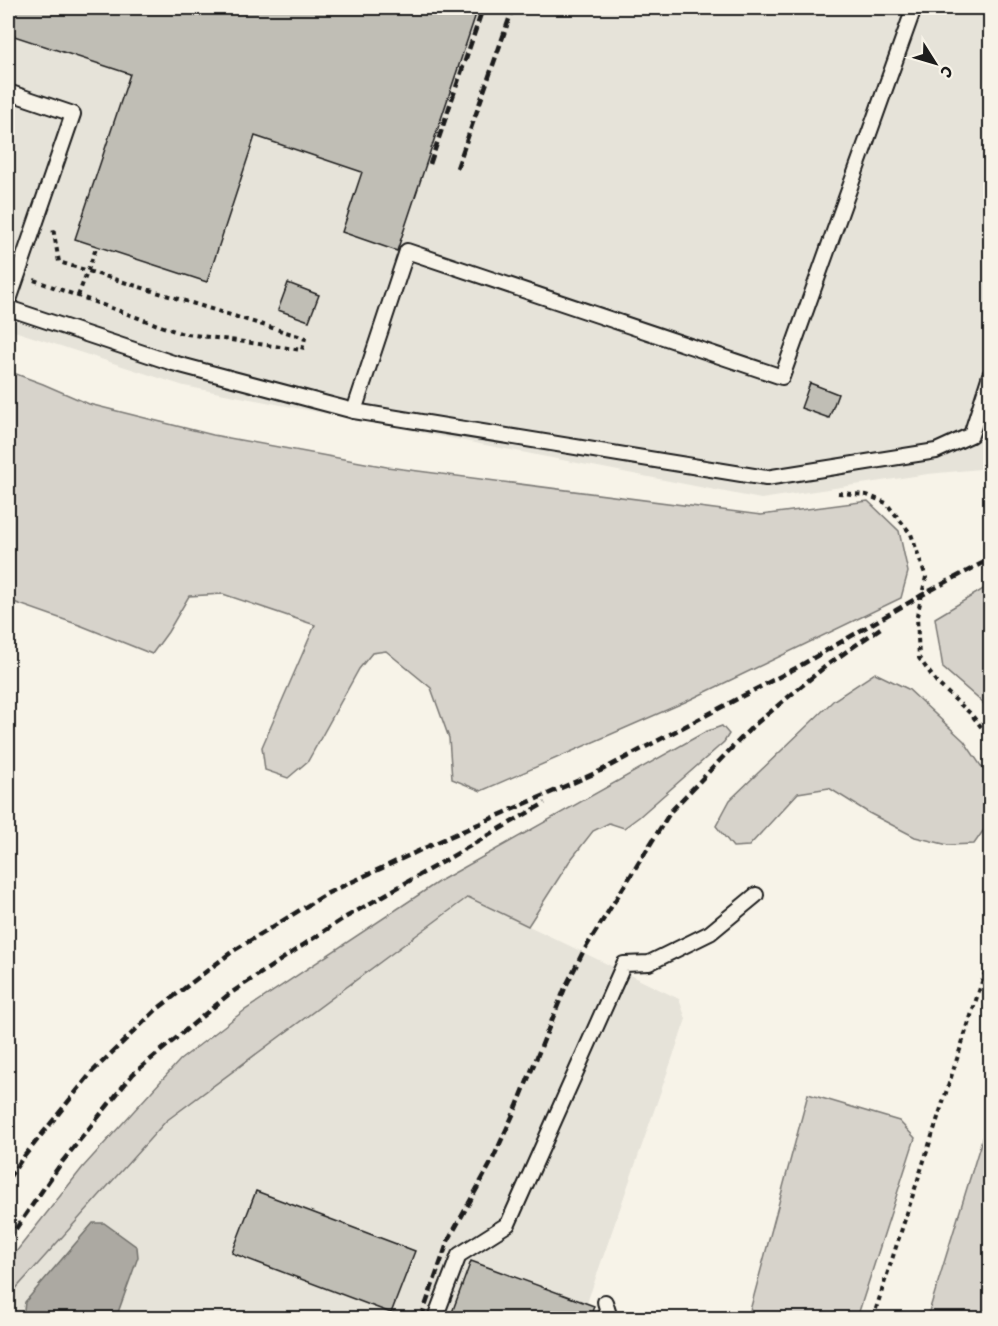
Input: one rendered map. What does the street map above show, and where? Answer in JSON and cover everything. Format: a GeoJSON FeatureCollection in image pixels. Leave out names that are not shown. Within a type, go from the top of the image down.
{"type":"FeatureCollection","features":[{"type":"Feature","properties":{"kind":"lane"},"geometry":{"type":"LineString","coordinates":[[354,411],[407,251],[782,377],[914,8]]}},
{"type":"Feature","properties":{"kind":"lane"},"geometry":{"type":"LineString","coordinates":[[8,92],[73,114],[8,303]]}},
{"type":"Feature","properties":{"kind":"lane"},"geometry":{"type":"LineString","coordinates":[[8,308],[173,363],[354,411],[766,478],[936,451],[971,435],[990,375]]}},
{"type":"Feature","properties":{"kind":"lane"},"geometry":{"type":"LineString","coordinates":[[435,1318],[459,1255],[508,1224],[624,964],[649,963],[710,933],[756,895]]}},
{"type":"Feature","properties":{"kind":"lane"},"geometry":{"type":"LineString","coordinates":[[604,1302],[610,1318]]}},
{"type":"Feature","properties":{"kind":"path"},"geometry":{"type":"LineString","coordinates":[[17,274],[180,333],[302,350],[305,338],[59,262],[52,220]]}},
{"type":"Feature","properties":{"kind":"path"},"geometry":{"type":"LineString","coordinates":[[78,296],[97,246]]}},
{"type":"Feature","properties":{"kind":"path"},"geometry":{"type":"LineString","coordinates":[[838,493],[867,495],[886,503],[911,534],[927,577],[918,616],[919,658],[938,684],[971,714],[990,738]]}},
{"type":"Feature","properties":{"kind":"path"},"geometry":{"type":"LineString","coordinates":[[873,1318],[990,957]]}},
{"type":"Feature","properties":{"kind":"shaded area"},"geometry":{"type":"Polygon","coordinates":[[[8,8],[990,8],[990,468],[928,474],[761,499],[184,386],[8,329],[8,8]]]}},
{"type":"Feature","properties":{"kind":"shaded area"},"geometry":{"type":"Polygon","coordinates":[[[8,371],[89,404],[213,435],[387,467],[761,515],[868,501],[899,531],[908,572],[901,598],[685,702],[481,791],[452,779],[449,738],[431,688],[386,651],[372,653],[359,669],[308,761],[288,778],[265,770],[262,747],[315,625],[223,594],[189,596],[152,654],[8,600],[8,371]]]}},
{"type":"Feature","properties":{"kind":"shaded area"},"geometry":{"type":"Polygon","coordinates":[[[990,585],[990,709],[943,668],[935,618],[990,585]]]}},
{"type":"Feature","properties":{"kind":"shaded area"},"geometry":{"type":"Polygon","coordinates":[[[875,673],[908,689],[964,741],[990,779],[990,821],[974,844],[948,845],[915,837],[869,813],[829,788],[798,793],[749,846],[733,847],[716,826],[730,800],[834,700],[875,673]]]}},
{"type":"Feature","properties":{"kind":"shaded area"},"geometry":{"type":"Polygon","coordinates":[[[722,726],[729,734],[724,742],[639,817],[624,828],[609,823],[593,831],[569,862],[528,926],[468,897],[166,1121],[12,1293],[8,1301],[8,1262],[83,1167],[180,1060],[245,1010],[438,882],[705,732],[722,726]]]}},
{"type":"Feature","properties":{"kind":"shaded area"},"geometry":{"type":"Polygon","coordinates":[[[469,897],[679,999],[686,1019],[587,1303],[594,1306],[590,1318],[8,1318],[8,1301],[12,1293],[166,1121],[469,897]]]}},
{"type":"Feature","properties":{"kind":"shaded area"},"geometry":{"type":"Polygon","coordinates":[[[808,1094],[899,1121],[915,1138],[857,1318],[748,1318],[808,1094]]]}},
{"type":"Feature","properties":{"kind":"shaded area"},"geometry":{"type":"Polygon","coordinates":[[[990,1113],[990,1318],[927,1318],[990,1113]]]}},
{"type":"Feature","properties":{"kind":"shaded area"},"geometry":{"type":"Polygon","coordinates":[[[93,1223],[104,1223],[137,1247],[138,1257],[116,1318],[23,1318],[25,1302],[93,1223]]]}},
{"type":"Feature","properties":{"kind":"building"},"geometry":{"type":"Polygon","coordinates":[[[8,8],[478,8],[397,251],[342,232],[362,172],[255,136],[207,282],[75,239],[130,74],[8,34],[8,8]]]}},
{"type":"Feature","properties":{"kind":"building"},"geometry":{"type":"Polygon","coordinates":[[[288,283],[319,295],[309,321],[278,310],[288,283]]]}},
{"type":"Feature","properties":{"kind":"building"},"geometry":{"type":"Polygon","coordinates":[[[810,383],[838,394],[829,418],[801,408],[810,383]]]}},
{"type":"Feature","properties":{"kind":"building"},"geometry":{"type":"Polygon","coordinates":[[[256,1191],[415,1251],[391,1313],[232,1253],[256,1191]]]}},
{"type":"Feature","properties":{"kind":"building"},"geometry":{"type":"Polygon","coordinates":[[[471,1261],[594,1306],[590,1318],[450,1318],[471,1261]]]}},
{"type":"Feature","properties":{"kind":"railway"},"geometry":{"type":"LineString","coordinates":[[430,164],[483,8]]}},
{"type":"Feature","properties":{"kind":"railway"},"geometry":{"type":"LineString","coordinates":[[457,168],[513,8]]}},
{"type":"Feature","properties":{"kind":"railway"},"geometry":{"type":"LineString","coordinates":[[8,1179],[92,1072],[156,1010],[233,951],[328,893],[600,771],[796,668],[922,595],[990,559]]}},
{"type":"Feature","properties":{"kind":"railway"},"geometry":{"type":"LineString","coordinates":[[421,1318],[448,1241],[491,1163],[565,988],[583,952],[671,811],[752,727],[827,665],[882,627]]}},
{"type":"Feature","properties":{"kind":"railway"},"geometry":{"type":"LineString","coordinates":[[8,1240],[62,1162],[133,1074],[228,995],[341,920],[545,803]]}}]}
